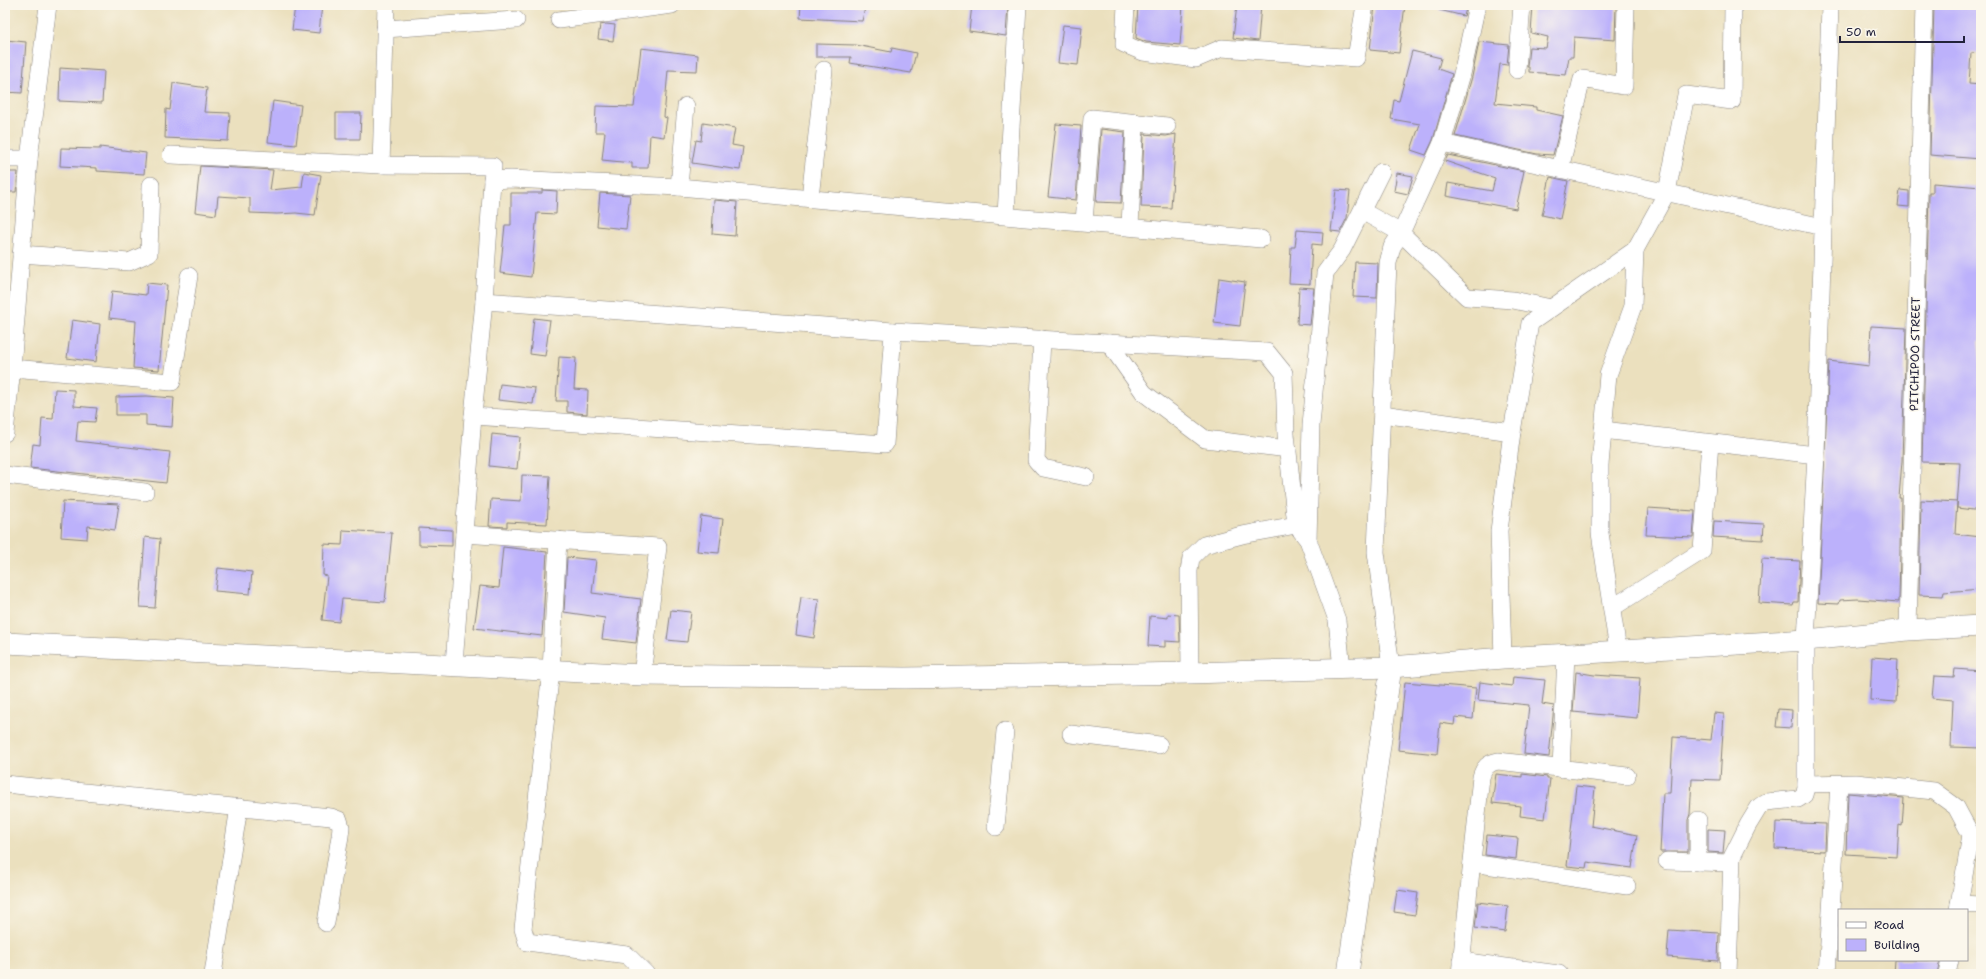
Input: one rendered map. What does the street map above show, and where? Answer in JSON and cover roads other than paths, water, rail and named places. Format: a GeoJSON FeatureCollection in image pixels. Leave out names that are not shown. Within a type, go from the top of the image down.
{"type":"FeatureCollection","features":[{"type":"Feature","properties":{"kind":"street"},"geometry":{"type":"LineString","coordinates":[[5,433],[9,368],[29,159],[48,5]]}},
{"type":"Feature","properties":{"kind":"street"},"geometry":{"type":"LineString","coordinates":[[381,166],[386,5]]}},
{"type":"Feature","properties":{"kind":"street"},"geometry":{"type":"LineString","coordinates":[[559,20],[672,5]]}},
{"type":"Feature","properties":{"kind":"street"},"geometry":{"type":"LineString","coordinates":[[1006,216],[1018,5]]}},
{"type":"Feature","properties":{"kind":"street"},"geometry":{"type":"LineString","coordinates":[[1126,5],[1124,44],[1143,52],[1196,59],[1222,48],[1356,58],[1364,5]]}},
{"type":"Feature","properties":{"kind":"street"},"geometry":{"type":"LineString","coordinates":[[1348,974],[1391,667],[1376,552],[1388,263],[1392,247],[1401,233],[1442,143],[1462,74],[1477,5]]}},
{"type":"Feature","properties":{"kind":"street"},"geometry":{"type":"LineString","coordinates":[[1517,70],[1522,5]]}},
{"type":"Feature","properties":{"kind":"street"},"geometry":{"type":"LineString","coordinates":[[1560,169],[1582,79],[1624,86],[1626,5]]}},
{"type":"Feature","properties":{"kind":"street"},"geometry":{"type":"LineString","coordinates":[[1503,658],[1499,531],[1512,432],[1530,323],[1635,250],[1667,192],[1686,95],[1732,102],[1733,5]]}},
{"type":"Feature","properties":{"kind":"street"},"geometry":{"type":"LineString","coordinates":[[1728,974],[1732,857],[1759,807],[1766,802],[1798,799],[1804,795],[1806,784],[1806,640],[1816,455],[1830,5]]}},
{"type":"Feature","properties":{"kind":"street","name":"PITCHIPOO STREET"},"geometry":{"type":"LineString","coordinates":[[1908,630],[1924,5]]}},
{"type":"Feature","properties":{"kind":"street"},"geometry":{"type":"LineString","coordinates":[[385,29],[516,20]]}},
{"type":"Feature","properties":{"kind":"street"},"geometry":{"type":"LineString","coordinates":[[810,198],[824,70]]}},
{"type":"Feature","properties":{"kind":"street"},"geometry":{"type":"LineString","coordinates":[[679,187],[686,106]]}},
{"type":"Feature","properties":{"kind":"street"},"geometry":{"type":"LineString","coordinates":[[1084,222],[1092,118],[1166,126]]}},
{"type":"Feature","properties":{"kind":"street"},"geometry":{"type":"LineString","coordinates":[[1130,226],[1135,122]]}},
{"type":"Feature","properties":{"kind":"street"},"geometry":{"type":"LineString","coordinates":[[1442,143],[1824,227]]}},
{"type":"Feature","properties":{"kind":"street"},"geometry":{"type":"LineString","coordinates":[[171,155],[381,166],[493,166],[484,301],[473,416],[454,664]]}},
{"type":"Feature","properties":{"kind":"street"},"geometry":{"type":"LineString","coordinates":[[5,160],[29,159]]}},
{"type":"Feature","properties":{"kind":"street"},"geometry":{"type":"LineString","coordinates":[[1308,540],[1311,425],[1325,273],[1342,250],[1381,172]]}},
{"type":"Feature","properties":{"kind":"street"},"geometry":{"type":"LineString","coordinates":[[492,180],[511,179],[679,187],[1130,226],[1261,239]]}},
{"type":"Feature","properties":{"kind":"street"},"geometry":{"type":"LineString","coordinates":[[21,254],[129,262],[149,253],[151,185]]}},
{"type":"Feature","properties":{"kind":"street"},"geometry":{"type":"LineString","coordinates":[[1362,211],[1401,233],[1467,297],[1513,300],[1552,308]]}},
{"type":"Feature","properties":{"kind":"street"},"geometry":{"type":"LineString","coordinates":[[1618,650],[1600,533],[1600,465],[1608,375],[1633,306],[1635,250]]}},
{"type":"Feature","properties":{"kind":"street"},"geometry":{"type":"LineString","coordinates":[[9,368],[172,382],[189,276]]}},
{"type":"Feature","properties":{"kind":"street"},"geometry":{"type":"LineString","coordinates":[[484,301],[893,331],[1267,352],[1284,373],[1288,449],[1296,525],[1308,540],[1337,620],[1342,669]]}},
{"type":"Feature","properties":{"kind":"street"},"geometry":{"type":"LineString","coordinates":[[473,416],[885,444],[893,331]]}},
{"type":"Feature","properties":{"kind":"street"},"geometry":{"type":"LineString","coordinates":[[1042,339],[1036,460],[1042,468],[1086,477]]}},
{"type":"Feature","properties":{"kind":"street"},"geometry":{"type":"LineString","coordinates":[[1110,343],[1144,393],[1205,439],[1288,449]]}},
{"type":"Feature","properties":{"kind":"street"},"geometry":{"type":"LineString","coordinates":[[1382,414],[1512,432]]}},
{"type":"Feature","properties":{"kind":"street"},"geometry":{"type":"LineString","coordinates":[[1603,430],[1816,455]]}},
{"type":"Feature","properties":{"kind":"street"},"geometry":{"type":"LineString","coordinates":[[1612,608],[1702,551],[1710,443]]}},
{"type":"Feature","properties":{"kind":"street"},"geometry":{"type":"LineString","coordinates":[[5,475],[145,492]]}},
{"type":"Feature","properties":{"kind":"street"},"geometry":{"type":"LineString","coordinates":[[1190,673],[1189,571],[1191,558],[1204,545],[1242,535],[1296,525]]}},
{"type":"Feature","properties":{"kind":"street"},"geometry":{"type":"LineString","coordinates":[[464,534],[658,547],[642,675]]}},
{"type":"Feature","properties":{"kind":"street"},"geometry":{"type":"LineString","coordinates":[[558,540],[551,670],[523,929],[527,942],[627,955],[646,974]]}},
{"type":"Feature","properties":{"kind":"street"},"geometry":{"type":"LineString","coordinates":[[5,643],[454,664],[642,675],[905,678],[1190,673],[1391,667],[1618,650],[1806,640],[1908,630],[1981,626]]}},
{"type":"Feature","properties":{"kind":"street"},"geometry":{"type":"LineString","coordinates":[[1561,770],[1566,654]]}},
{"type":"Feature","properties":{"kind":"street"},"geometry":{"type":"LineString","coordinates":[[996,827],[1005,731]]}},
{"type":"Feature","properties":{"kind":"street"},"geometry":{"type":"LineString","coordinates":[[1072,734],[1159,745]]}},
{"type":"Feature","properties":{"kind":"street"},"geometry":{"type":"LineString","coordinates":[[1559,974],[1460,967],[1481,777],[1484,768],[1491,762],[1498,761],[1561,770],[1627,776]]}},
{"type":"Feature","properties":{"kind":"street"},"geometry":{"type":"LineString","coordinates":[[5,784],[239,807],[331,817],[339,820],[341,827],[340,836],[326,923]]}},
{"type":"Feature","properties":{"kind":"street"},"geometry":{"type":"LineString","coordinates":[[1806,784],[1856,784],[1934,791],[1956,807],[1976,837],[1959,907],[1981,906]]}},
{"type":"Feature","properties":{"kind":"street"},"geometry":{"type":"LineString","coordinates":[[1827,974],[1839,784]]}},
{"type":"Feature","properties":{"kind":"street"},"geometry":{"type":"LineString","coordinates":[[213,974],[239,807]]}},
{"type":"Feature","properties":{"kind":"street"},"geometry":{"type":"LineString","coordinates":[[1698,820],[1698,862]]}},
{"type":"Feature","properties":{"kind":"street"},"geometry":{"type":"LineString","coordinates":[[1667,861],[1731,863]]}},
{"type":"Feature","properties":{"kind":"street"},"geometry":{"type":"LineString","coordinates":[[1472,864],[1626,886]]}},
{"type":"Feature","properties":{"kind":"street"},"geometry":{"type":"LineString","coordinates":[[1947,974],[1950,961]]}}]}
